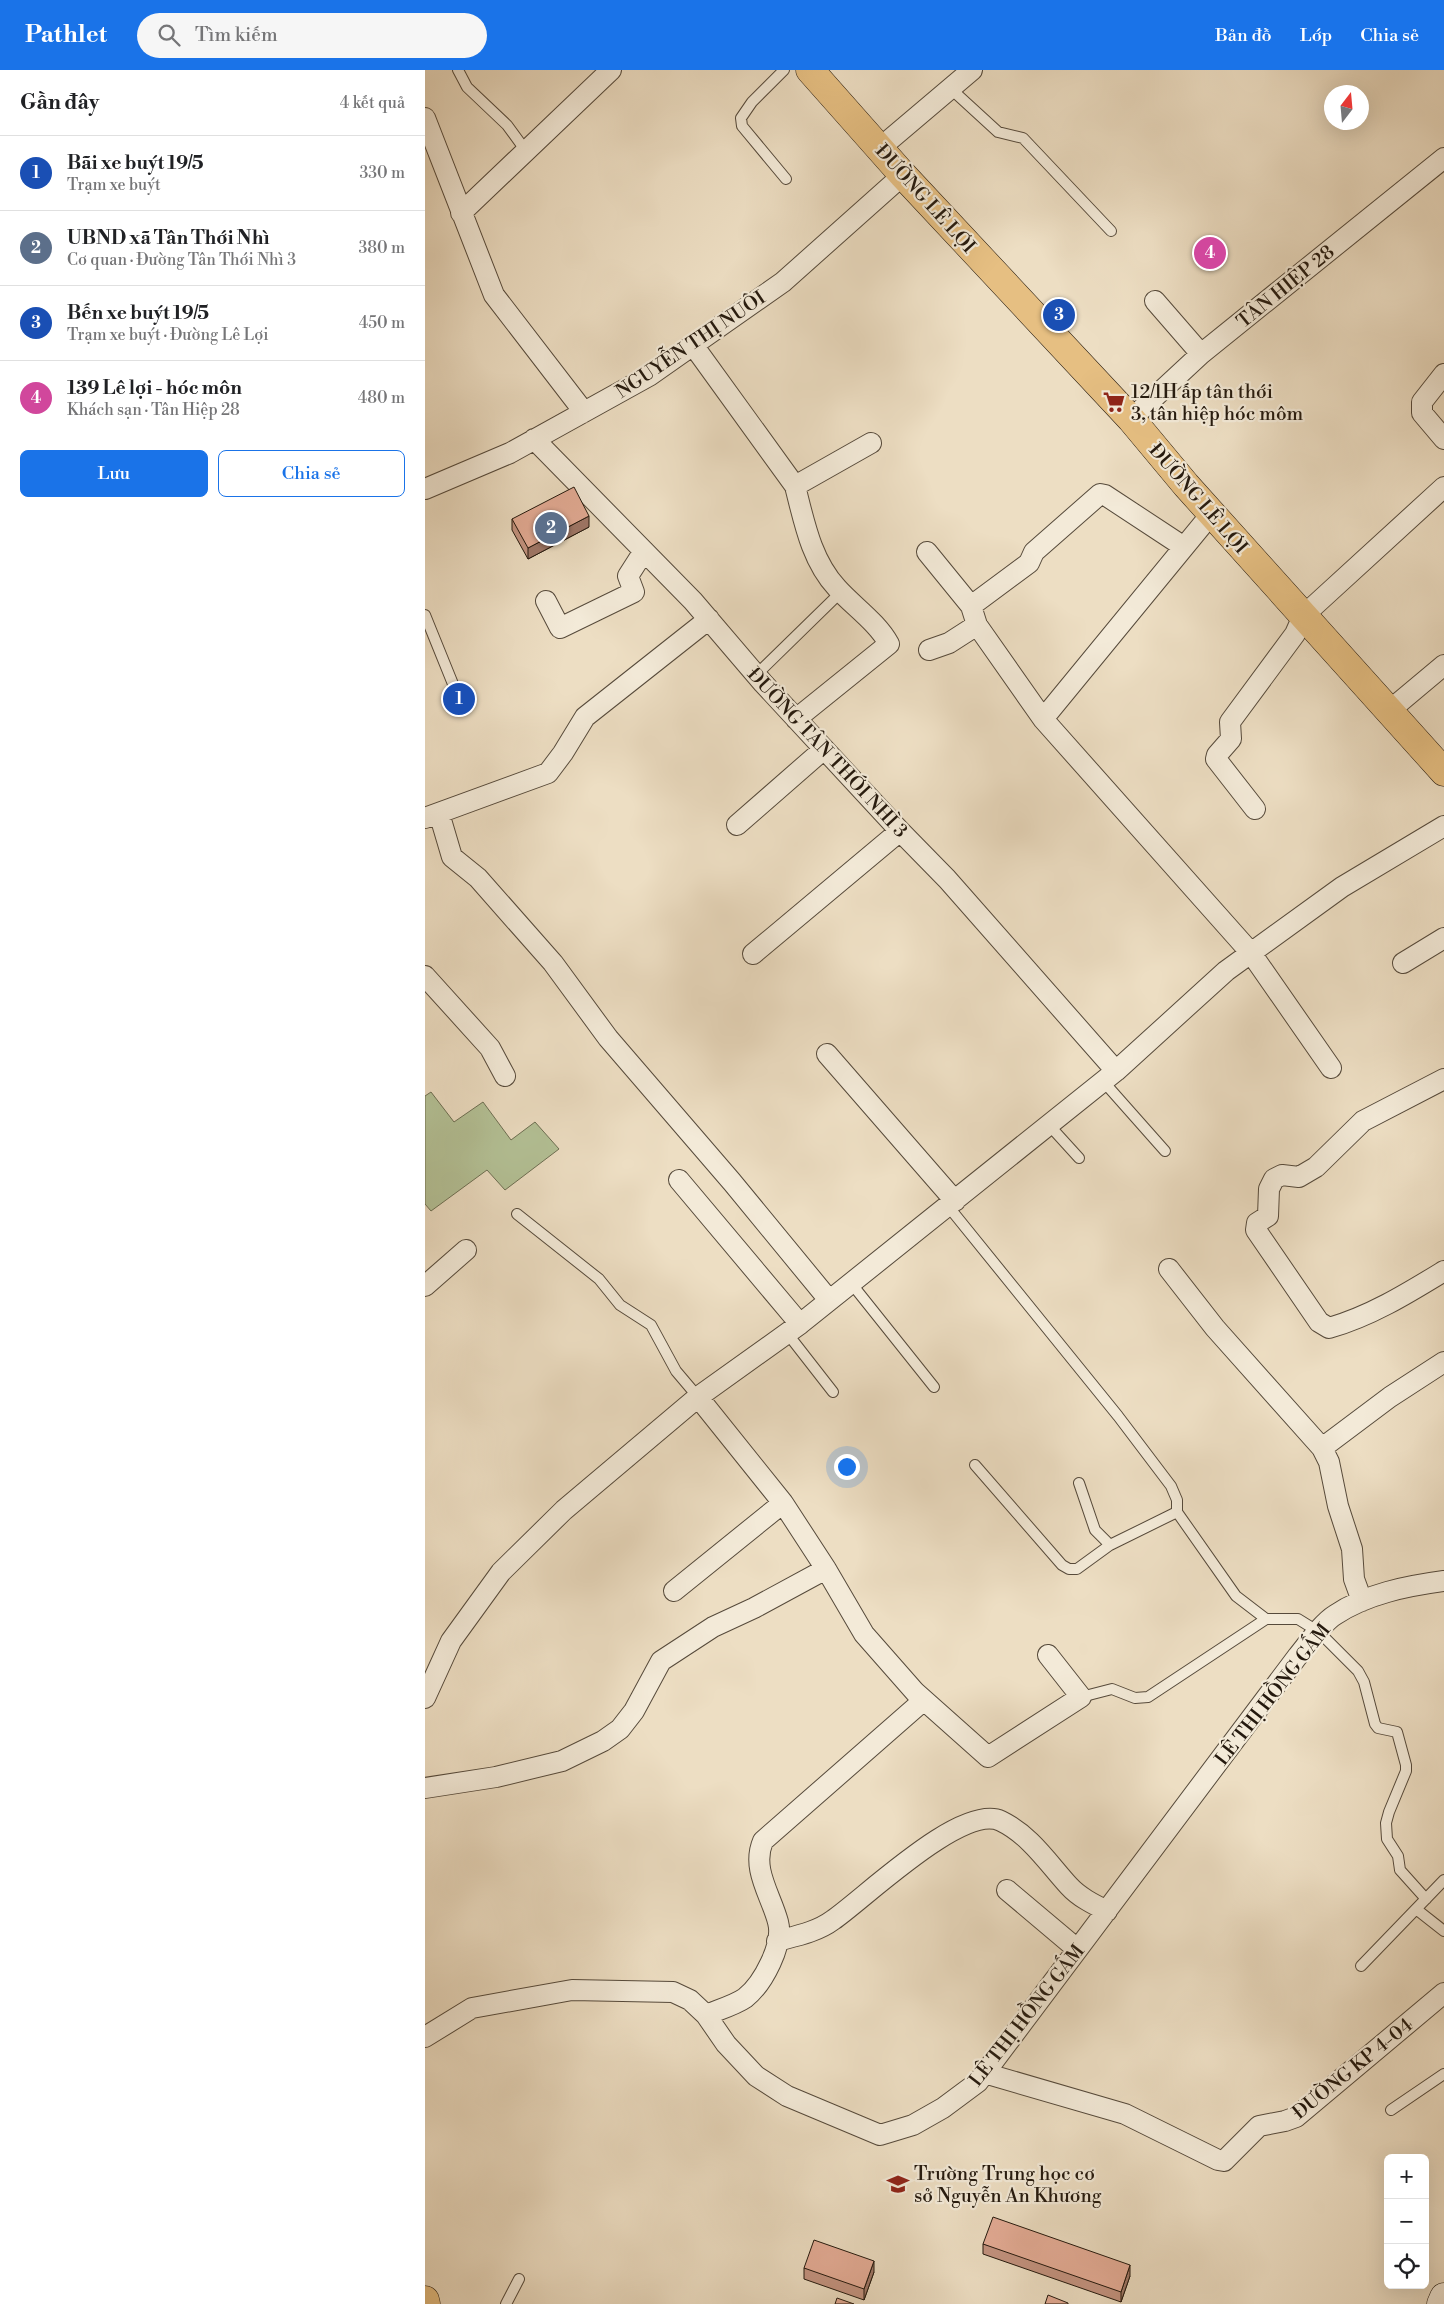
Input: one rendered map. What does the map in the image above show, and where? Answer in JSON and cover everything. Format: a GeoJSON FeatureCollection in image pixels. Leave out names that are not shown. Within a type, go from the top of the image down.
{"type":"FeatureCollection","features":[{"type":"Feature","properties":{"kind":"main road","name":"ĐƯỜNG LÊ LỢI"},"geometry":{"type":"LineString","coordinates":[[810,70],[903,175],[1131,418],[1212,514],[1444,772]]}},
{"type":"Feature","properties":{"kind":"street"},"geometry":{"type":"LineString","coordinates":[[461,213],[611,70]]}},
{"type":"Feature","properties":{"kind":"street"},"geometry":{"type":"LineString","coordinates":[[879,148],[972,70]]}},
{"type":"Feature","properties":{"kind":"street"},"geometry":{"type":"LineString","coordinates":[[425,118],[494,294],[584,412]]}},
{"type":"Feature","properties":{"kind":"street","name":"TÂN HIỆP 28"},"geometry":{"type":"LineString","coordinates":[[1131,418],[1201,354],[1444,158]]}},
{"type":"Feature","properties":{"kind":"street","name":"NGUYỄN THỊ NUÔI"},"geometry":{"type":"LineString","coordinates":[[425,489],[510,453],[649,376],[783,282],[903,175]]}},
{"type":"Feature","properties":{"kind":"street"},"geometry":{"type":"LineString","coordinates":[[1155,302],[1201,354]]}},
{"type":"Feature","properties":{"kind":"street"},"geometry":{"type":"LineString","coordinates":[[693,345],[795,486],[809,538],[822,567],[841,592],[889,644],[796,719]]}},
{"type":"Feature","properties":{"kind":"street"},"geometry":{"type":"LineString","coordinates":[[1444,374],[1422,402],[1421,408],[1444,439]]}},
{"type":"Feature","properties":{"kind":"street","name":"ĐƯỜNG TÂN THỚI NHÌ 3"},"geometry":{"type":"LineString","coordinates":[[534,440],[709,619],[796,719],[947,879],[1110,1076]]}},
{"type":"Feature","properties":{"kind":"street"},"geometry":{"type":"LineString","coordinates":[[795,486],[871,443]]}},
{"type":"Feature","properties":{"kind":"street"},"geometry":{"type":"LineString","coordinates":[[1255,809],[1216,757],[1231,738],[1230,722],[1295,634],[1303,616],[1444,487]]}},
{"type":"Feature","properties":{"kind":"street"},"geometry":{"type":"LineString","coordinates":[[971,606],[1029,563],[1034,552],[1100,494],[1105,495],[1183,548]]}},
{"type":"Feature","properties":{"kind":"street"},"geometry":{"type":"LineString","coordinates":[[1043,719],[1212,514]]}},
{"type":"Feature","properties":{"kind":"street"},"geometry":{"type":"LineString","coordinates":[[546,601],[561,628],[634,592],[628,576],[643,551]]}},
{"type":"Feature","properties":{"kind":"street"},"geometry":{"type":"LineString","coordinates":[[927,552],[971,606],[977,625],[1043,719],[1251,953],[1331,1068]]}},
{"type":"Feature","properties":{"kind":"street"},"geometry":{"type":"LineString","coordinates":[[709,619],[585,717],[563,754],[549,773],[432,816],[452,857],[477,878],[553,963],[607,1038],[726,1175],[829,1300]]}},
{"type":"Feature","properties":{"kind":"street"},"geometry":{"type":"LineString","coordinates":[[929,650],[949,643],[977,625]]}},
{"type":"Feature","properties":{"kind":"street"},"geometry":{"type":"LineString","coordinates":[[1389,711],[1444,665]]}},
{"type":"Feature","properties":{"kind":"street"},"geometry":{"type":"LineString","coordinates":[[737,825],[824,749]]}},
{"type":"Feature","properties":{"kind":"street"},"geometry":{"type":"LineString","coordinates":[[425,1698],[451,1641],[501,1572],[564,1510],[699,1397],[851,1284],[1110,1076],[1226,971],[1341,887],[1444,826]]}},
{"type":"Feature","properties":{"kind":"street"},"geometry":{"type":"LineString","coordinates":[[753,954],[900,831]]}},
{"type":"Feature","properties":{"kind":"street"},"geometry":{"type":"LineString","coordinates":[[1403,963],[1444,938]]}},
{"type":"Feature","properties":{"kind":"street"},"geometry":{"type":"LineString","coordinates":[[425,976],[490,1048],[505,1076]]}},
{"type":"Feature","properties":{"kind":"street"},"geometry":{"type":"LineString","coordinates":[[827,1054],[952,1203]]}},
{"type":"Feature","properties":{"kind":"street"},"geometry":{"type":"LineString","coordinates":[[1444,1079],[1363,1121],[1316,1167],[1299,1177],[1282,1175],[1274,1179],[1269,1189],[1268,1216],[1257,1223],[1256,1230],[1319,1322],[1325,1327],[1338,1325],[1369,1313],[1402,1296],[1444,1270]]}},
{"type":"Feature","properties":{"kind":"street"},"geometry":{"type":"LineString","coordinates":[[679,1180],[793,1328]]}},
{"type":"Feature","properties":{"kind":"street"},"geometry":{"type":"LineString","coordinates":[[425,1286],[466,1250]]}},
{"type":"Feature","properties":{"kind":"street"},"geometry":{"type":"LineString","coordinates":[[1169,1269],[1215,1328],[1322,1448],[1329,1462],[1338,1506],[1352,1549],[1354,1579],[1362,1601]]}},
{"type":"Feature","properties":{"kind":"street"},"geometry":{"type":"LineString","coordinates":[[1322,1448],[1390,1397],[1444,1362]]}},
{"type":"Feature","properties":{"kind":"street"},"geometry":{"type":"LineString","coordinates":[[699,1397],[783,1503],[826,1569],[864,1634],[924,1700],[988,1757],[1081,1697],[1048,1655]]}},
{"type":"Feature","properties":{"kind":"street"},"geometry":{"type":"LineString","coordinates":[[674,1591],[783,1503]]}},
{"type":"Feature","properties":{"kind":"street"},"geometry":{"type":"LineString","coordinates":[[425,1788],[496,1777],[562,1761],[603,1741],[621,1729],[634,1711],[661,1661],[713,1627],[754,1608],[826,1569]]}},
{"type":"Feature","properties":{"kind":"street","name":"LÊ THỊ HỒNG GẤM"},"geometry":{"type":"LineString","coordinates":[[425,2037],[471,2008],[573,1990],[673,1992],[690,2000],[707,2015],[726,2044],[756,2076],[787,2096],[880,2135],[913,2125],[943,2108],[978,2082],[1297,1658],[1334,1616],[1362,1601],[1412,1585],[1444,1581]]}},
{"type":"Feature","properties":{"kind":"street"},"geometry":{"type":"LineString","coordinates":[[707,2015],[745,1998],[763,1976],[776,1950],[779,1924],[759,1870],[758,1852],[763,1841],[924,1700]]}},
{"type":"Feature","properties":{"kind":"street"},"geometry":{"type":"LineString","coordinates":[[777,1941],[813,1931],[832,1921],[898,1868],[946,1834],[970,1822],[986,1818],[1004,1822],[1020,1834],[1040,1851],[1073,1890],[1084,1899],[1107,1911]]}},
{"type":"Feature","properties":{"kind":"street"},"geometry":{"type":"LineString","coordinates":[[1007,1890],[1077,1950]]}},
{"type":"Feature","properties":{"kind":"street","name":"ĐƯỜNG KP 4-04"},"geometry":{"type":"LineString","coordinates":[[984,2073],[1125,2114],[1218,2160],[1224,2161],[1259,2126],[1296,2117],[1444,1993]]}},
{"type":"Feature","properties":{"kind":"street"},"geometry":{"type":"LineString","coordinates":[[1441,2304],[1444,2297]]}},
{"type":"Feature","properties":{"kind":"lane"},"geometry":{"type":"LineString","coordinates":[[458,70],[467,87],[507,125],[526,151]]}},
{"type":"Feature","properties":{"kind":"lane"},"geometry":{"type":"LineString","coordinates":[[784,70],[752,102],[741,118],[742,126],[786,179]]}},
{"type":"Feature","properties":{"kind":"lane"},"geometry":{"type":"LineString","coordinates":[[950,88],[998,132],[1023,138],[1111,232]]}},
{"type":"Feature","properties":{"kind":"lane"},"geometry":{"type":"LineString","coordinates":[[756,675],[841,592]]}},
{"type":"Feature","properties":{"kind":"lane"},"geometry":{"type":"LineString","coordinates":[[425,615],[455,689]]}},
{"type":"Feature","properties":{"kind":"lane"},"geometry":{"type":"LineString","coordinates":[[1110,1076],[1165,1151]]}},
{"type":"Feature","properties":{"kind":"lane"},"geometry":{"type":"LineString","coordinates":[[1049,1125],[1079,1158]]}},
{"type":"Feature","properties":{"kind":"lane"},"geometry":{"type":"LineString","coordinates":[[952,1203],[1171,1486],[1177,1500],[1177,1512],[1236,1596],[1266,1619]]}},
{"type":"Feature","properties":{"kind":"lane"},"geometry":{"type":"LineString","coordinates":[[517,1214],[599,1279],[620,1305],[651,1325],[676,1371],[699,1397]]}},
{"type":"Feature","properties":{"kind":"lane"},"geometry":{"type":"LineString","coordinates":[[851,1284],[934,1387]]}},
{"type":"Feature","properties":{"kind":"lane"},"geometry":{"type":"LineString","coordinates":[[793,1328],[833,1392]]}},
{"type":"Feature","properties":{"kind":"lane"},"geometry":{"type":"LineString","coordinates":[[975,1464],[1062,1566],[1069,1569],[1077,1569],[1110,1545],[1177,1512]]}},
{"type":"Feature","properties":{"kind":"lane"},"geometry":{"type":"LineString","coordinates":[[1079,1483],[1095,1530],[1110,1545]]}},
{"type":"Feature","properties":{"kind":"lane"},"geometry":{"type":"LineString","coordinates":[[1081,1697],[1113,1689],[1135,1698],[1148,1697],[1266,1619],[1297,1619],[1319,1632],[1358,1671],[1364,1682],[1375,1724],[1378,1728],[1397,1732],[1406,1771],[1389,1812],[1386,1823],[1387,1839],[1398,1856],[1400,1870],[1426,1899]]}},
{"type":"Feature","properties":{"kind":"lane"},"geometry":{"type":"LineString","coordinates":[[1361,1966],[1444,1880]]}},
{"type":"Feature","properties":{"kind":"lane"},"geometry":{"type":"LineString","coordinates":[[1416,1909],[1444,1931]]}},
{"type":"Feature","properties":{"kind":"lane"},"geometry":{"type":"LineString","coordinates":[[1391,2110],[1444,2074]]}},
{"type":"Feature","properties":{"kind":"lane"},"geometry":{"type":"LineString","coordinates":[[506,2304],[519,2279]]}},
{"type":"Feature","properties":{"kind":"green space"},"geometry":{"type":"Polygon","coordinates":[[[431,1092],[454,1122],[483,1102],[511,1140],[535,1122],[559,1149],[505,1190],[487,1170],[431,1211],[425,1204],[425,1096],[431,1092]]]}},
{"type":"Feature","properties":{"kind":"building"},"geometry":{"type":"Polygon","coordinates":[[[574,487],[589,516],[528,548],[512,519],[574,487]]]}},
{"type":"Feature","properties":{"kind":"building"},"geometry":{"type":"Polygon","coordinates":[[[993,2217],[1130,2265],[1121,2292],[983,2244],[993,2217]]]}},
{"type":"Feature","properties":{"kind":"building"},"geometry":{"type":"Polygon","coordinates":[[[814,2240],[874,2261],[864,2289],[804,2268],[814,2240]]]}},
{"type":"Feature","properties":{"kind":"building"},"geometry":{"type":"Polygon","coordinates":[[[1048,2295],[1068,2303],[1068,2304],[1045,2304],[1048,2295]]]}},
{"type":"Feature","properties":{"kind":"building"},"geometry":{"type":"Polygon","coordinates":[[[837,2298],[854,2304],[835,2304],[837,2298]]]}},
{"type":"Feature","properties":{"kind":"place","name":"139 Lê lợi - hóc môn"},"geometry":{"type":"Point","coordinates":[1210,253]}},
{"type":"Feature","properties":{"kind":"place","name":"Bến xe buýt 19/5"},"geometry":{"type":"Point","coordinates":[1059,315]}},
{"type":"Feature","properties":{"kind":"place","name":"12/1H ấp tân thới 3, tân hiệp hóc môm"},"geometry":{"type":"Point","coordinates":[1114,402]}},
{"type":"Feature","properties":{"kind":"place","name":"UBND xã Tân Thới Nhì"},"geometry":{"type":"Point","coordinates":[551,528]}},
{"type":"Feature","properties":{"kind":"place","name":"Bãi xe buýt 19/5"},"geometry":{"type":"Point","coordinates":[459,699]}},
{"type":"Feature","properties":{"kind":"place","name":"Trường Trung học cơ sở Nguyễn An Khương"},"geometry":{"type":"Point","coordinates":[898,2184]}}]}
